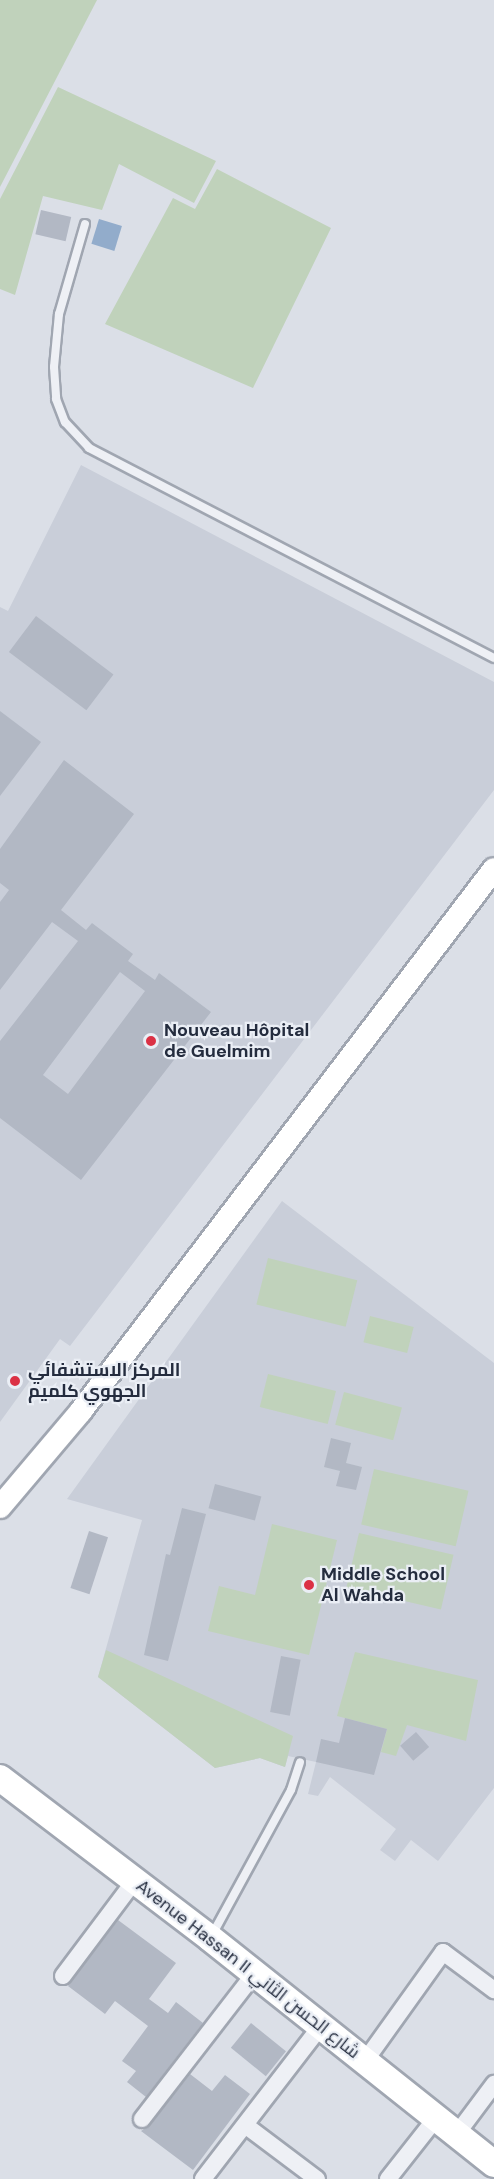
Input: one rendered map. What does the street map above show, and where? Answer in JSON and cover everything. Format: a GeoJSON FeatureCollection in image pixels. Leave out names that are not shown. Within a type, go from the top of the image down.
{"type":"FeatureCollection","features":[{"type":"Feature","properties":{"kind":"main road","name":"Avenue Hassan II شارع الحسن الثاني"},"geometry":{"type":"LineString","coordinates":[[0,1778],[255,1973],[494,2164]]}},
{"type":"Feature","properties":{"kind":"street"},"geometry":{"type":"LineString","coordinates":[[0,1507],[81,1411],[494,869]]}},
{"type":"Feature","properties":{"kind":"street"},"geometry":{"type":"LineString","coordinates":[[63,1976],[135,1880]]}},
{"type":"Feature","properties":{"kind":"street"},"geometry":{"type":"LineString","coordinates":[[365,2061],[444,1952],[494,1990]]}},
{"type":"Feature","properties":{"kind":"street"},"geometry":{"type":"LineString","coordinates":[[142,2119],[255,1973]]}},
{"type":"Feature","properties":{"kind":"street"},"geometry":{"type":"LineString","coordinates":[[203,2179],[321,2026]]}},
{"type":"Feature","properties":{"kind":"street"},"geometry":{"type":"LineString","coordinates":[[456,2135],[494,2084]]}},
{"type":"Feature","properties":{"kind":"street"},"geometry":{"type":"LineString","coordinates":[[388,2179],[436,2118]]}},
{"type":"Feature","properties":{"kind":"street"},"geometry":{"type":"LineString","coordinates":[[245,2125],[317,2179]]}},
{"type":"Feature","properties":{"kind":"lane"},"geometry":{"type":"LineString","coordinates":[[85,224],[59,314],[54,367],[56,399],[65,422],[89,448],[494,658]]}},
{"type":"Feature","properties":{"kind":"lane"},"geometry":{"type":"LineString","coordinates":[[210,1938],[291,1790],[300,1762]]}},
{"type":"Feature","properties":{"kind":"shaded area","name":"Nouveau Hôpital de Guelmim"},"geometry":{"type":"Polygon","coordinates":[[[81,465],[494,682],[494,790],[70,1346],[60,1339],[0,1422],[0,607],[8,611],[81,465]]]}},
{"type":"Feature","properties":{"kind":"shaded area","name":"Middle School Al Wahda"},"geometry":{"type":"Polygon","coordinates":[[[282,1201],[494,1363],[494,1788],[438,1861],[411,1840],[395,1861],[380,1850],[396,1829],[330,1777],[318,1796],[308,1794],[316,1762],[288,1756],[285,1767],[260,1758],[215,1768],[98,1677],[142,1520],[67,1499],[282,1201]]]}},
{"type":"Feature","properties":{"kind":"green space"},"geometry":{"type":"Polygon","coordinates":[[[0,0],[97,0],[0,187],[0,0]]]}},
{"type":"Feature","properties":{"kind":"green space"},"geometry":{"type":"Polygon","coordinates":[[[58,87],[216,161],[194,203],[119,164],[102,210],[43,196],[15,295],[0,289],[0,199],[58,87]]]}},
{"type":"Feature","properties":{"kind":"green space"},"geometry":{"type":"Polygon","coordinates":[[[217,169],[331,228],[253,388],[105,324],[173,198],[195,209],[217,169]]]}},
{"type":"Feature","properties":{"kind":"green space"},"geometry":{"type":"Polygon","coordinates":[[[268,1258],[357,1280],[346,1327],[256,1305],[268,1258]]]}},
{"type":"Feature","properties":{"kind":"green space"},"geometry":{"type":"Polygon","coordinates":[[[370,1316],[414,1327],[407,1353],[363,1342],[370,1316]]]}},
{"type":"Feature","properties":{"kind":"green space"},"geometry":{"type":"Polygon","coordinates":[[[268,1374],[336,1391],[328,1424],[260,1407],[268,1374]]]}},
{"type":"Feature","properties":{"kind":"green space"},"geometry":{"type":"Polygon","coordinates":[[[344,1392],[402,1408],[393,1440],[335,1425],[344,1392]]]}},
{"type":"Feature","properties":{"kind":"green space"},"geometry":{"type":"Polygon","coordinates":[[[374,1469],[469,1491],[456,1546],[361,1525],[374,1469]]]}},
{"type":"Feature","properties":{"kind":"green space"},"geometry":{"type":"Polygon","coordinates":[[[272,1524],[337,1540],[309,1655],[208,1631],[219,1586],[255,1595],[272,1524]]]}},
{"type":"Feature","properties":{"kind":"green space"},"geometry":{"type":"Polygon","coordinates":[[[359,1533],[454,1555],[441,1609],[346,1588],[359,1533]]]}},
{"type":"Feature","properties":{"kind":"green space"},"geometry":{"type":"Polygon","coordinates":[[[106,1650],[293,1736],[285,1767],[260,1758],[215,1768],[98,1677],[106,1650]]]}},
{"type":"Feature","properties":{"kind":"green space"},"geometry":{"type":"Polygon","coordinates":[[[355,1652],[478,1680],[466,1741],[407,1725],[396,1756],[381,1752],[387,1729],[337,1716],[355,1652]]]}},
{"type":"Feature","properties":{"kind":"water"},"geometry":{"type":"Polygon","coordinates":[[[99,219],[122,226],[114,251],[91,244],[99,219]]]}},
{"type":"Feature","properties":{"kind":"building"},"geometry":{"type":"Polygon","coordinates":[[[41,210],[71,217],[66,241],[35,234],[41,210]]]}},
{"type":"Feature","properties":{"kind":"building"},"geometry":{"type":"Polygon","coordinates":[[[36,616],[113,674],[86,710],[9,652],[36,616]]]}},
{"type":"Feature","properties":{"kind":"building"},"geometry":{"type":"Polygon","coordinates":[[[0,711],[41,742],[0,796],[0,711]]]}},
{"type":"Feature","properties":{"kind":"building"},"geometry":{"type":"Polygon","coordinates":[[[64,760],[134,814],[61,910],[86,930],[92,923],[133,954],[128,961],[155,980],[159,973],[211,1012],[81,1180],[0,1118],[0,1041],[78,941],[52,922],[0,990],[0,902],[9,890],[0,883],[0,849],[64,760]],[[120,972],[43,1075],[68,1094],[145,991],[120,972]]]}},
{"type":"Feature","properties":{"kind":"building"},"geometry":{"type":"Polygon","coordinates":[[[331,1438],[351,1443],[346,1463],[362,1467],[356,1490],[336,1486],[340,1471],[324,1467],[331,1438]]]}},
{"type":"Feature","properties":{"kind":"building"},"geometry":{"type":"Polygon","coordinates":[[[215,1484],[261,1496],[255,1521],[209,1508],[215,1484]]]}},
{"type":"Feature","properties":{"kind":"building"},"geometry":{"type":"Polygon","coordinates":[[[182,1508],[206,1514],[168,1661],[144,1655],[166,1554],[170,1555],[182,1508]]]}},
{"type":"Feature","properties":{"kind":"building"},"geometry":{"type":"Polygon","coordinates":[[[89,1531],[108,1537],[89,1594],[70,1588],[89,1531]]]}},
{"type":"Feature","properties":{"kind":"building"},"geometry":{"type":"Polygon","coordinates":[[[281,1656],[301,1660],[290,1716],[270,1712],[281,1656]]]}},
{"type":"Feature","properties":{"kind":"building"},"geometry":{"type":"Polygon","coordinates":[[[345,1718],[387,1729],[374,1775],[316,1762],[321,1739],[339,1743],[345,1718]]]}},
{"type":"Feature","properties":{"kind":"building"},"geometry":{"type":"Polygon","coordinates":[[[416,1732],[429,1747],[413,1761],[400,1746],[416,1732]]]}},
{"type":"Feature","properties":{"kind":"building"},"geometry":{"type":"Polygon","coordinates":[[[118,1920],[176,1963],[149,1999],[168,2013],[176,2002],[203,2023],[146,2097],[127,2082],[136,2071],[122,2061],[148,2026],[115,2001],[105,2014],[68,1986],[118,1920]]]}},
{"type":"Feature","properties":{"kind":"building"},"geometry":{"type":"Polygon","coordinates":[[[251,2023],[286,2051],[266,2076],[231,2048],[251,2023]]]}},
{"type":"Feature","properties":{"kind":"building"},"geometry":{"type":"Polygon","coordinates":[[[190,2074],[212,2091],[225,2075],[250,2094],[193,2170],[141,2131],[150,2125],[190,2074]]]}},
{"type":"Feature","properties":{"kind":"place","name":"Nouveau Hôpital de Guelmim"},"geometry":{"type":"Point","coordinates":[151,1041]}},
{"type":"Feature","properties":{"kind":"place","name":"المركز الاستشفائي الجهوي كلميم"},"geometry":{"type":"Point","coordinates":[15,1381]}},
{"type":"Feature","properties":{"kind":"place","name":"Middle School Al Wahda"},"geometry":{"type":"Point","coordinates":[309,1585]}}]}
